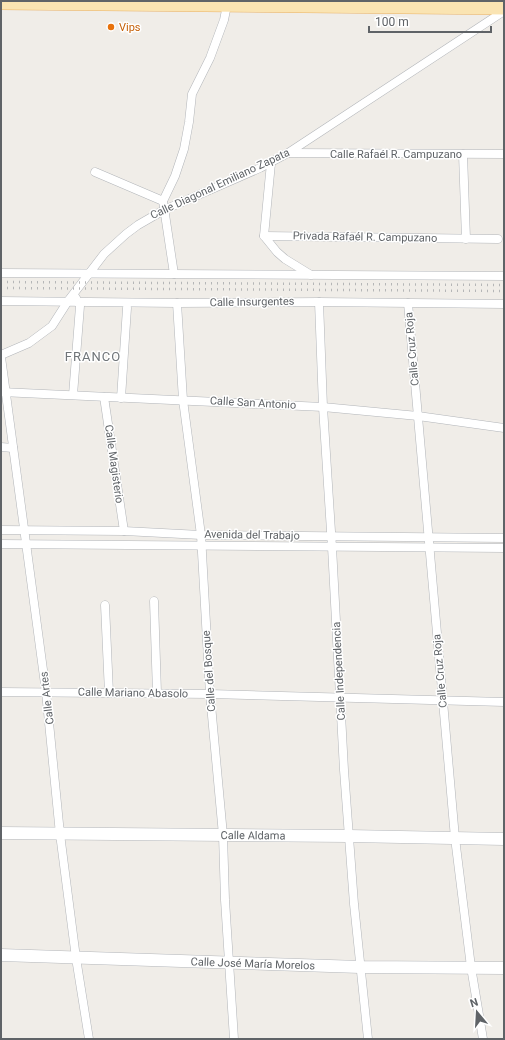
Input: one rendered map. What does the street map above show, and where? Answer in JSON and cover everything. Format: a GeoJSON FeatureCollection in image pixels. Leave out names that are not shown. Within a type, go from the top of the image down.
{"type":"FeatureCollection","features":[{"type":"Feature","properties":{"kind":"main road"},"geometry":{"type":"LineString","coordinates":[[497,1],[504,7]]}},
{"type":"Feature","properties":{"kind":"main road"},"geometry":{"type":"LineString","coordinates":[[8,2],[233,3],[504,7]]}},
{"type":"Feature","properties":{"kind":"street"},"geometry":{"type":"LineString","coordinates":[[174,274],[163,201],[175,176],[184,149],[190,122],[192,94],[210,58],[224,20],[233,3]]}},
{"type":"Feature","properties":{"kind":"street","name":"Calle Diagonal Emiliano Zapata"},"geometry":{"type":"LineString","coordinates":[[1,356],[29,343],[52,326],[68,301],[77,300],[88,274],[104,254],[126,234],[144,221],[164,210],[272,163],[288,154],[504,11]]}},
{"type":"Feature","properties":{"kind":"street","name":"Calle Rafaél R. Campuzano"},"geometry":{"type":"LineString","coordinates":[[288,154],[504,154]]}},
{"type":"Feature","properties":{"kind":"street"},"geometry":{"type":"LineString","coordinates":[[463,154],[466,239]]}},
{"type":"Feature","properties":{"kind":"street"},"geometry":{"type":"LineString","coordinates":[[272,163],[264,236],[285,259],[311,275]]}},
{"type":"Feature","properties":{"kind":"street"},"geometry":{"type":"LineString","coordinates":[[95,172],[163,201]]}},
{"type":"Feature","properties":{"kind":"street","name":"Privada Rafaél R. Campuzano"},"geometry":{"type":"LineString","coordinates":[[264,236],[498,239]]}},
{"type":"Feature","properties":{"kind":"street"},"geometry":{"type":"LineString","coordinates":[[283,275],[285,259]]}},
{"type":"Feature","properties":{"kind":"street"},"geometry":{"type":"LineString","coordinates":[[1,273],[504,276]]}},
{"type":"Feature","properties":{"kind":"street"},"geometry":{"type":"LineString","coordinates":[[1,300],[68,301]]}},
{"type":"Feature","properties":{"kind":"street"},"geometry":{"type":"LineString","coordinates":[[73,396],[77,300]]}},
{"type":"Feature","properties":{"kind":"street","name":"Calle Insurgentes"},"geometry":{"type":"LineString","coordinates":[[77,300],[177,303],[319,302],[504,304]]}},
{"type":"Feature","properties":{"kind":"street","name":"Calle Independencia"},"geometry":{"type":"LineString","coordinates":[[319,302],[323,406],[349,836],[360,967],[368,1039]]}},
{"type":"Feature","properties":{"kind":"street","name":"Calle del Bosque"},"geometry":{"type":"LineString","coordinates":[[177,303],[183,400],[201,535],[210,694],[223,835],[224,900],[234,1039]]}},
{"type":"Feature","properties":{"kind":"street","name":"Calle Cruz Roja"},"geometry":{"type":"LineString","coordinates":[[408,303],[455,838],[471,967],[483,1039]]}},
{"type":"Feature","properties":{"kind":"street"},"geometry":{"type":"LineString","coordinates":[[121,398],[127,308]]}},
{"type":"Feature","properties":{"kind":"street","name":"Calle Artes"},"geometry":{"type":"LineString","coordinates":[[1,356],[3,392],[13,448],[46,692],[60,834],[76,958],[89,1039]]}},
{"type":"Feature","properties":{"kind":"street","name":"Calle San Antonio"},"geometry":{"type":"LineString","coordinates":[[3,392],[323,406],[418,416],[504,428]]}},
{"type":"Feature","properties":{"kind":"street","name":"Calle Magisterio"},"geometry":{"type":"LineString","coordinates":[[104,397],[124,531]]}},
{"type":"Feature","properties":{"kind":"street"},"geometry":{"type":"LineString","coordinates":[[1,447],[13,448]]}},
{"type":"Feature","properties":{"kind":"street","name":"Avenida del Trabajo"},"geometry":{"type":"LineString","coordinates":[[1,530],[124,531],[201,535],[504,538]]}},
{"type":"Feature","properties":{"kind":"street","name":"Avenida del Trabajo"},"geometry":{"type":"LineString","coordinates":[[1,544],[504,548]]}},
{"type":"Feature","properties":{"kind":"street"},"geometry":{"type":"LineString","coordinates":[[154,600],[157,694]]}},
{"type":"Feature","properties":{"kind":"street"},"geometry":{"type":"LineString","coordinates":[[106,606],[109,693]]}},
{"type":"Feature","properties":{"kind":"street","name":"Calle Mariano Abasolo"},"geometry":{"type":"LineString","coordinates":[[1,692],[210,694],[504,702]]}},
{"type":"Feature","properties":{"kind":"street","name":"Calle Aldama"},"geometry":{"type":"LineString","coordinates":[[1,833],[504,839]]}},
{"type":"Feature","properties":{"kind":"street","name":"Calle José María Morelos"},"geometry":{"type":"LineString","coordinates":[[1,955],[360,967],[504,968]]}},
{"type":"Feature","properties":{"kind":"railway"},"geometry":{"type":"LineString","coordinates":[[1,282],[504,285]]}},
{"type":"Feature","properties":{"kind":"railway"},"geometry":{"type":"LineString","coordinates":[[1,288],[504,291]]}},
{"type":"Feature","properties":{"kind":"place","name":"Vips"},"geometry":{"type":"Point","coordinates":[111,27]}},
{"type":"Feature","properties":{"kind":"district","name":"FRANCO"},"geometry":{"type":"Point","coordinates":[93,356]}}]}
